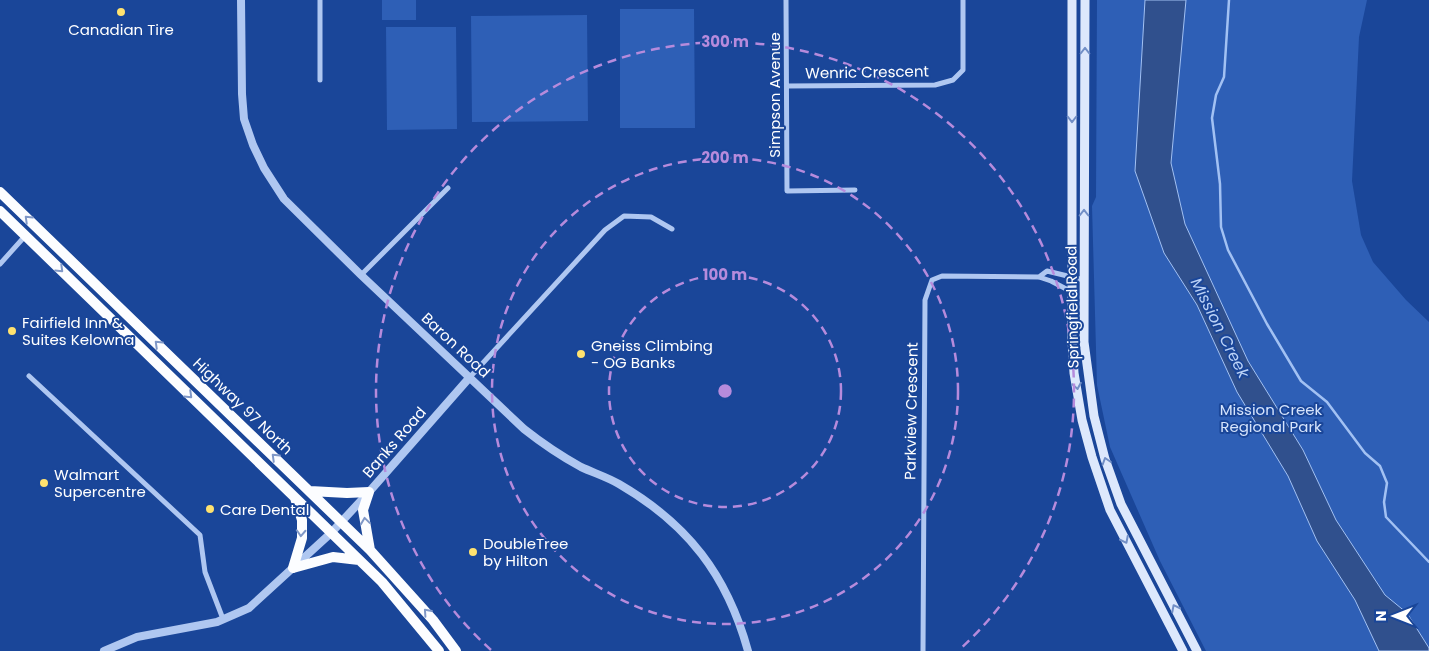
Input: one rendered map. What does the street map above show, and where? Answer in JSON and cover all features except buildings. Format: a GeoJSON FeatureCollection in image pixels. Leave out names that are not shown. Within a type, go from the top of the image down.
{"type":"FeatureCollection","features":[{"type":"Feature","properties":{"kind":"highway","name":"Highway 97 North"},"geometry":{"type":"LineString","coordinates":[[0,192],[370,550],[433,620],[456,651]]}},
{"type":"Feature","properties":{"kind":"highway","name":"Highway 97 North"},"geometry":{"type":"LineString","coordinates":[[0,211],[382,582],[439,651]]}},
{"type":"Feature","properties":{"kind":"highway"},"geometry":{"type":"LineString","coordinates":[[26,235],[48,238]]}},
{"type":"Feature","properties":{"kind":"highway"},"geometry":{"type":"LineString","coordinates":[[310,491],[369,492],[363,510],[370,550]]}},
{"type":"Feature","properties":{"kind":"highway"},"geometry":{"type":"LineString","coordinates":[[292,568],[302,538],[302,520],[295,497]]}},
{"type":"Feature","properties":{"kind":"highway"},"geometry":{"type":"LineString","coordinates":[[292,568],[333,557],[359,560]]}},
{"type":"Feature","properties":{"kind":"main road","name":"Springfield Road"},"geometry":{"type":"LineString","coordinates":[[1072,0],[1072,340],[1074,373],[1082,420],[1110,510],[1184,651]]}},
{"type":"Feature","properties":{"kind":"main road","name":"Springfield Road"},"geometry":{"type":"LineString","coordinates":[[1085,0],[1084,342],[1094,416],[1105,460],[1122,504],[1196,648]]}},
{"type":"Feature","properties":{"kind":"main road"},"geometry":{"type":"LineString","coordinates":[[1184,651],[1196,648]]}},
{"type":"Feature","properties":{"kind":"street","name":"Baron Road"},"geometry":{"type":"LineString","coordinates":[[241,0],[244,119],[264,168],[284,199],[361,276],[524,429],[552,451],[583,468],[618,483],[651,504],[679,528],[705,557],[726,592],[748,651]]}},
{"type":"Feature","properties":{"kind":"street"},"geometry":{"type":"LineString","coordinates":[[320,0],[320,80]]}},
{"type":"Feature","properties":{"kind":"street","name":"Simpson Avenue"},"geometry":{"type":"LineString","coordinates":[[786,0],[787,191],[855,190]]}},
{"type":"Feature","properties":{"kind":"street","name":"Wenric Crescent"},"geometry":{"type":"LineString","coordinates":[[787,86],[935,85],[952,80],[963,70],[963,0]]}},
{"type":"Feature","properties":{"kind":"street"},"geometry":{"type":"LineString","coordinates":[[361,276],[448,188]]}},
{"type":"Feature","properties":{"kind":"street","name":"Banks Road"},"geometry":{"type":"LineString","coordinates":[[104,651],[137,637],[217,622],[249,608],[331,533],[470,377],[605,230],[624,216],[651,217],[672,229]]}},
{"type":"Feature","properties":{"kind":"street"},"geometry":{"type":"LineString","coordinates":[[0,264],[26,235]]}},
{"type":"Feature","properties":{"kind":"street","name":"Parkview Crescent"},"geometry":{"type":"LineString","coordinates":[[1039,276],[1047,271],[1084,280]]}},
{"type":"Feature","properties":{"kind":"street","name":"Parkview Crescent"},"geometry":{"type":"LineString","coordinates":[[923,651],[925,300],[932,280],[942,276],[1039,276],[1072,292]]}},
{"type":"Feature","properties":{"kind":"street"},"geometry":{"type":"LineString","coordinates":[[29,376],[200,535],[205,572],[223,619]]}},
{"type":"Feature","properties":{"kind":"green space"},"geometry":{"type":"Polygon","coordinates":[[[382,0],[416,0],[416,20],[382,20],[382,0]]]}},
{"type":"Feature","properties":{"kind":"green space","name":"Mission Creek Regional Park"},"geometry":{"type":"Polygon","coordinates":[[[1097,0],[1367,0],[1359,37],[1352,181],[1361,235],[1373,262],[1406,300],[1429,322],[1429,651],[1206,651],[1160,561],[1110,447],[1097,385],[1092,206],[1096,197],[1097,0]]]}},
{"type":"Feature","properties":{"kind":"green space"},"geometry":{"type":"Polygon","coordinates":[[[620,9],[694,9],[695,128],[620,128],[620,9]]]}},
{"type":"Feature","properties":{"kind":"green space"},"geometry":{"type":"Polygon","coordinates":[[[587,15],[588,121],[472,122],[471,16],[587,15]]]}},
{"type":"Feature","properties":{"kind":"green space"},"geometry":{"type":"Polygon","coordinates":[[[386,27],[456,27],[457,129],[387,130],[386,27]]]}},
{"type":"Feature","properties":{"kind":"water","name":"Mission Creek"},"geometry":{"type":"Polygon","coordinates":[[[1145,0],[1186,0],[1171,163],[1185,224],[1248,361],[1303,450],[1336,520],[1385,595],[1407,613],[1429,648],[1429,651],[1379,651],[1355,600],[1317,541],[1288,476],[1237,392],[1197,305],[1164,253],[1135,171],[1145,0]]]}},
{"type":"Feature","properties":{"kind":"waterway"},"geometry":{"type":"LineString","coordinates":[[1229,0],[1224,77],[1216,95],[1212,118],[1220,184],[1221,227],[1228,250],[1267,324],[1301,381],[1327,402],[1365,453],[1380,466],[1387,483],[1384,502],[1386,517],[1429,562]]}},
{"type":"Feature","properties":{"kind":"place","name":"Canadian Tire"},"geometry":{"type":"Point","coordinates":[121,12]}},
{"type":"Feature","properties":{"kind":"place","name":"Fairfield Inn & Suites Kelowna"},"geometry":{"type":"Point","coordinates":[12,331]}},
{"type":"Feature","properties":{"kind":"place","name":"Gneiss Climbing - OG Banks"},"geometry":{"type":"Point","coordinates":[581,354]}},
{"type":"Feature","properties":{"kind":"place","name":"Walmart Supercentre"},"geometry":{"type":"Point","coordinates":[44,483]}},
{"type":"Feature","properties":{"kind":"place","name":"Care Dental"},"geometry":{"type":"Point","coordinates":[210,509]}},
{"type":"Feature","properties":{"kind":"place","name":"DoubleTree by Hilton"},"geometry":{"type":"Point","coordinates":[473,552]}}]}
